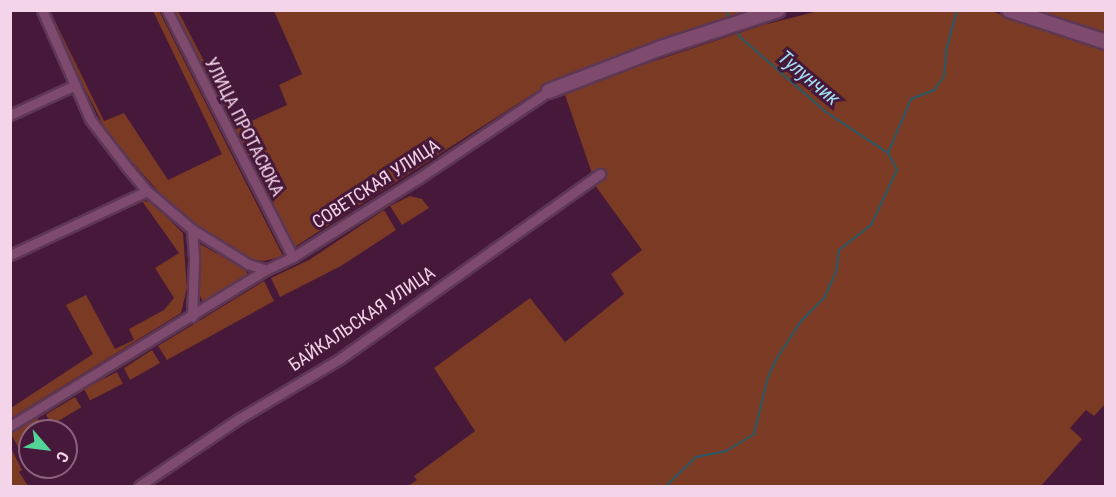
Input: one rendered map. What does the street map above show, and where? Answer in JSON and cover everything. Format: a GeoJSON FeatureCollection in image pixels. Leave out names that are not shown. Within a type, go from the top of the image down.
{"type":"FeatureCollection","features":[{"type":"Feature","properties":{"kind":"street"},"geometry":{"type":"LineString","coordinates":[[42,10],[90,119],[101,136],[147,191],[192,229],[248,264],[266,270]]}},
{"type":"Feature","properties":{"kind":"street","name":"УЛИЦА ПРОТАСЮКА"},"geometry":{"type":"LineString","coordinates":[[167,10],[293,257]]}},
{"type":"Feature","properties":{"kind":"street","name":"СОВЕТСКАЯ УЛИЦА"},"geometry":{"type":"LineString","coordinates":[[10,426],[266,270],[293,257],[419,178],[549,91],[661,48],[778,10]]}},
{"type":"Feature","properties":{"kind":"street"},"geometry":{"type":"LineString","coordinates":[[1009,10],[1106,42]]}},
{"type":"Feature","properties":{"kind":"street"},"geometry":{"type":"LineString","coordinates":[[10,115],[75,85]]}},
{"type":"Feature","properties":{"kind":"street","name":"БАЙКАЛЬСКАЯ УЛИЦА"},"geometry":{"type":"LineString","coordinates":[[139,486],[240,418],[341,358],[600,174]]}},
{"type":"Feature","properties":{"kind":"street"},"geometry":{"type":"LineString","coordinates":[[10,255],[147,191]]}},
{"type":"Feature","properties":{"kind":"street"},"geometry":{"type":"LineString","coordinates":[[192,229],[194,261],[192,317]]}},
{"type":"Feature","properties":{"kind":"shaded area"},"geometry":{"type":"Polygon","coordinates":[[[45,11],[50,11],[104,121],[124,113],[168,180],[222,154],[153,11],[159,11],[283,256],[264,261],[245,258],[204,233],[167,201],[109,136],[45,11]]]}},
{"type":"Feature","properties":{"kind":"shaded area"},"geometry":{"type":"Polygon","coordinates":[[[172,11],[178,11],[238,127],[287,105],[279,85],[302,74],[274,11],[743,11],[738,17],[610,60],[539,90],[293,248],[172,11]]]}},
{"type":"Feature","properties":{"kind":"shaded area"},"geometry":{"type":"Polygon","coordinates":[[[819,11],[991,11],[1105,50],[1105,404],[1094,416],[1086,410],[1070,428],[1082,439],[1041,486],[408,486],[417,480],[414,476],[475,431],[434,368],[530,298],[565,342],[624,294],[611,274],[642,250],[597,188],[565,95],[618,73],[763,25],[819,11]]]}},
{"type":"Feature","properties":{"kind":"shaded area"},"geometry":{"type":"Polygon","coordinates":[[[1030,11],[1105,11],[1105,37],[1030,11]]]}},
{"type":"Feature","properties":{"kind":"shaded area"},"geometry":{"type":"Polygon","coordinates":[[[410,196],[422,199],[429,208],[402,225],[390,206],[410,196]]]}},
{"type":"Feature","properties":{"kind":"shaded area"},"geometry":{"type":"Polygon","coordinates":[[[142,201],[151,202],[183,233],[187,288],[181,313],[11,418],[11,408],[93,354],[66,305],[86,295],[115,349],[134,340],[129,329],[164,310],[174,298],[155,268],[179,253],[142,201]]]}},
{"type":"Feature","properties":{"kind":"shaded area"},"geometry":{"type":"Polygon","coordinates":[[[384,210],[396,230],[341,266],[280,297],[271,278],[309,260],[384,210]]]}},
{"type":"Feature","properties":{"kind":"shaded area"},"geometry":{"type":"Polygon","coordinates":[[[198,243],[245,269],[248,275],[246,278],[203,302],[200,296],[198,243]]]}},
{"type":"Feature","properties":{"kind":"shaded area"},"geometry":{"type":"Polygon","coordinates":[[[264,281],[274,301],[167,360],[158,346],[264,281]]]}},
{"type":"Feature","properties":{"kind":"shaded area"},"geometry":{"type":"Polygon","coordinates":[[[152,350],[160,363],[130,380],[124,368],[152,350]]]}},
{"type":"Feature","properties":{"kind":"shaded area"},"geometry":{"type":"Polygon","coordinates":[[[117,372],[123,384],[90,400],[84,389],[117,372]]]}},
{"type":"Feature","properties":{"kind":"shaded area"},"geometry":{"type":"Polygon","coordinates":[[[75,397],[81,407],[62,419],[49,419],[46,415],[75,397]]]}},
{"type":"Feature","properties":{"kind":"shaded area"},"geometry":{"type":"Polygon","coordinates":[[[18,430],[18,447],[11,434],[18,430]]]}},
{"type":"Feature","properties":{"kind":"shaded area"},"geometry":{"type":"Polygon","coordinates":[[[11,448],[18,462],[18,479],[24,479],[28,486],[11,486],[11,448]]]}},
{"type":"Feature","properties":{"kind":"waterway","name":"Тулунчик"},"geometry":{"type":"LineString","coordinates":[[725,10],[731,21]]}},
{"type":"Feature","properties":{"kind":"waterway"},"geometry":{"type":"LineString","coordinates":[[666,486],[696,457],[726,451],[754,434],[768,377],[777,358],[801,321],[824,298],[836,272],[839,250],[871,225],[897,170],[888,153],[911,99],[934,90],[944,76],[946,51],[957,10]]}},
{"type":"Feature","properties":{"kind":"waterway","name":"Тулунчик"},"geometry":{"type":"LineString","coordinates":[[735,29],[740,37],[826,112],[888,153]]}}]}
